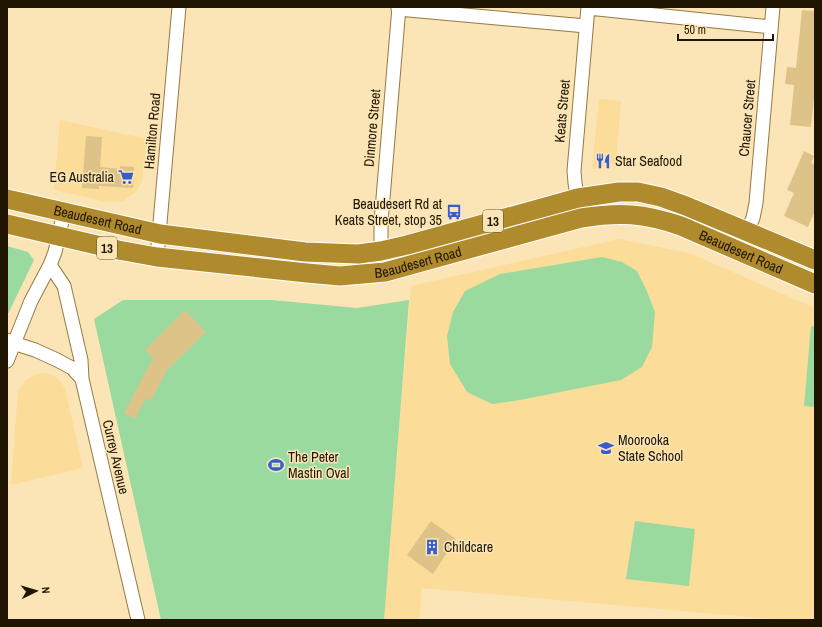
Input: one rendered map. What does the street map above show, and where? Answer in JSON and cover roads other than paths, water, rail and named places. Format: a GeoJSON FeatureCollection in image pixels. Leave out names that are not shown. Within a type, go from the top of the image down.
{"type":"FeatureCollection","features":[{"type":"Feature","properties":{"kind":"highway","name":"Beaudesert Road"},"geometry":{"type":"LineString","coordinates":[[7,199],[160,234],[305,252],[358,254],[380,251],[578,198],[619,192],[638,192],[661,197],[815,260]]}},
{"type":"Feature","properties":{"kind":"highway","name":"Beaudesert Road"},"geometry":{"type":"LineString","coordinates":[[7,224],[118,250],[157,257],[340,276],[385,272],[581,218],[624,214],[663,220],[717,241],[815,284]]}},
{"type":"Feature","properties":{"kind":"street","name":"Hamilton Road"},"geometry":{"type":"LineString","coordinates":[[157,257],[179,7]]}},
{"type":"Feature","properties":{"kind":"street"},"geometry":{"type":"LineString","coordinates":[[588,7],[772,27]]}},
{"type":"Feature","properties":{"kind":"street","name":"Keats Street"},"geometry":{"type":"LineString","coordinates":[[581,218],[574,178],[574,161],[588,7]]}},
{"type":"Feature","properties":{"kind":"street","name":"Chaucer Street"},"geometry":{"type":"LineString","coordinates":[[747,231],[753,218],[756,203],[773,7]]}},
{"type":"Feature","properties":{"kind":"street"},"geometry":{"type":"LineString","coordinates":[[398,8],[586,26]]}},
{"type":"Feature","properties":{"kind":"street","name":"Dinmore Street"},"geometry":{"type":"LineString","coordinates":[[380,251],[398,8]]}},
{"type":"Feature","properties":{"kind":"street"},"geometry":{"type":"LineString","coordinates":[[7,361],[10,342],[50,265],[55,252],[64,212]]}},
{"type":"Feature","properties":{"kind":"street","name":"Currey Avenue"},"geometry":{"type":"LineString","coordinates":[[50,265],[64,286],[81,360],[82,379],[138,620]]}},
{"type":"Feature","properties":{"kind":"street"},"geometry":{"type":"LineString","coordinates":[[10,342],[36,350],[57,360],[72,368],[82,379]]}},
{"type":"Feature","properties":{"kind":"place","name":"Star Seafood"},"geometry":{"type":"Point","coordinates":[603,161]}},
{"type":"Feature","properties":{"kind":"place","name":"EG Australia"},"geometry":{"type":"Point","coordinates":[126,177]}},
{"type":"Feature","properties":{"kind":"place","name":"Beaudesert Rd at Keats Street, stop 35"},"geometry":{"type":"Point","coordinates":[454,212]}},
{"type":"Feature","properties":{"kind":"place","name":"Moorooka State School"},"geometry":{"type":"Point","coordinates":[606,448]}},
{"type":"Feature","properties":{"kind":"place","name":"The Peter Mastin Oval"},"geometry":{"type":"Point","coordinates":[276,465]}},
{"type":"Feature","properties":{"kind":"place","name":"Childcare"},"geometry":{"type":"Point","coordinates":[432,547]}}]}
